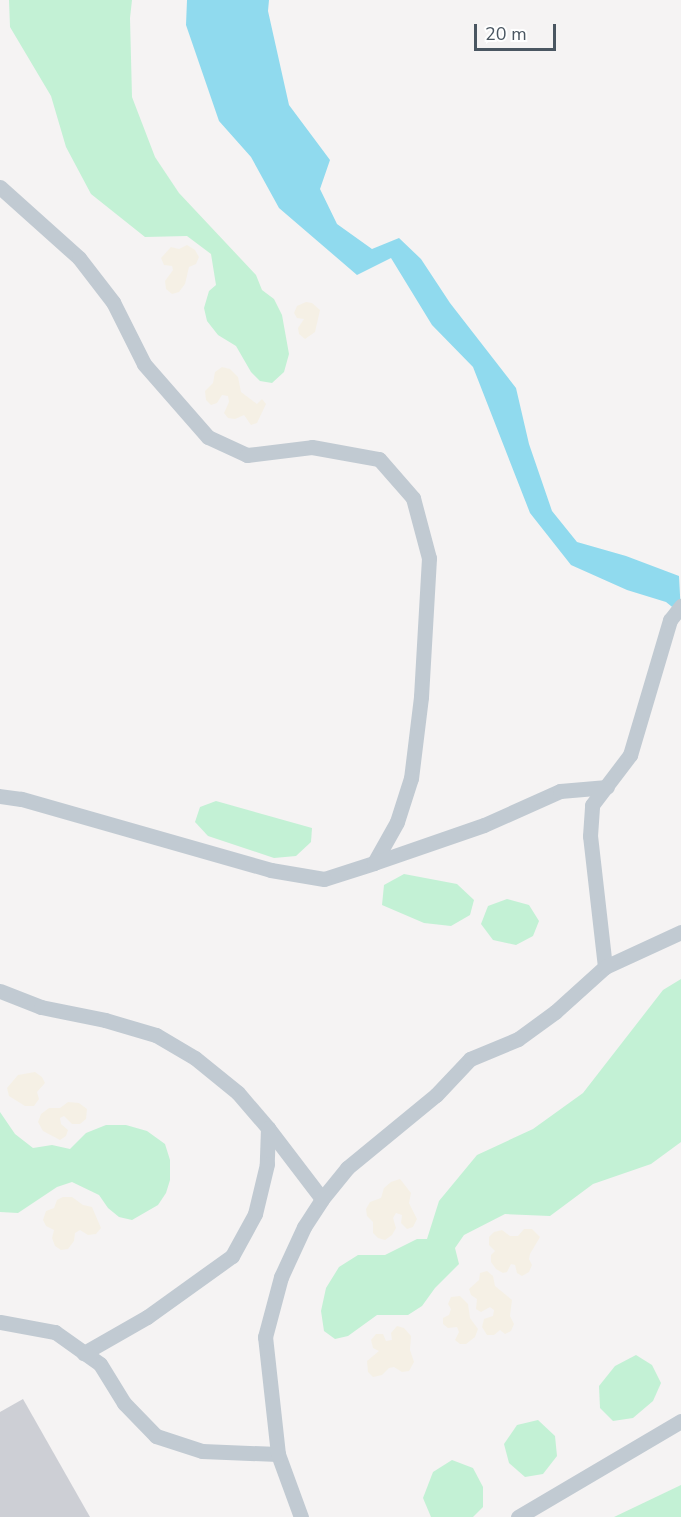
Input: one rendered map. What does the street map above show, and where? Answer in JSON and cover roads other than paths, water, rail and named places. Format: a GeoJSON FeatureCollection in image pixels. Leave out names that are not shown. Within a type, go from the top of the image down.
{"type":"FeatureCollection","features":[{"type":"Feature","properties":{"kind":"lane"},"geometry":{"type":"LineString","coordinates":[[0,187],[79,258],[112,302],[144,364],[208,437],[247,455],[312,447],[379,459],[413,498],[429,558],[421,697],[411,778],[397,822],[374,862]]}},
{"type":"Feature","properties":{"kind":"lane"},"geometry":{"type":"LineString","coordinates":[[605,967],[590,836],[592,805],[630,755],[670,620],[681,606]]}},
{"type":"Feature","properties":{"kind":"lane"},"geometry":{"type":"LineString","coordinates":[[0,796],[21,799],[271,870],[324,879],[484,825],[560,791],[607,787]]}},
{"type":"Feature","properties":{"kind":"lane"},"geometry":{"type":"LineString","coordinates":[[301,1517],[278,1454],[265,1337],[281,1276],[304,1227],[322,1199],[347,1168],[436,1095],[470,1059],[518,1039],[555,1012],[605,967],[681,932]]}},
{"type":"Feature","properties":{"kind":"lane"},"geometry":{"type":"LineString","coordinates":[[0,991],[41,1007],[105,1020],[156,1035],[195,1058],[237,1093],[268,1128],[322,1199]]}},
{"type":"Feature","properties":{"kind":"lane"},"geometry":{"type":"LineString","coordinates":[[84,1353],[147,1317],[232,1256],[255,1214],[267,1164],[268,1128]]}},
{"type":"Feature","properties":{"kind":"lane"},"geometry":{"type":"LineString","coordinates":[[0,1322],[55,1332],[100,1364],[124,1403],[156,1436],[202,1451],[278,1454]]}},
{"type":"Feature","properties":{"kind":"lane"},"geometry":{"type":"LineString","coordinates":[[518,1517],[681,1421]]}},
{"type":"Feature","properties":{"kind":"water"},"geometry":{"type":"Polygon","coordinates":[[[187,0],[269,0],[268,11],[289,105],[330,160],[320,189],[337,224],[372,249],[399,238],[421,259],[450,303],[516,388],[529,444],[552,511],[577,542],[626,556],[679,576],[681,614],[666,602],[627,590],[571,565],[530,513],[473,367],[432,325],[391,258],[357,275],[279,208],[251,157],[219,121],[186,25],[187,0]]]}}]}
